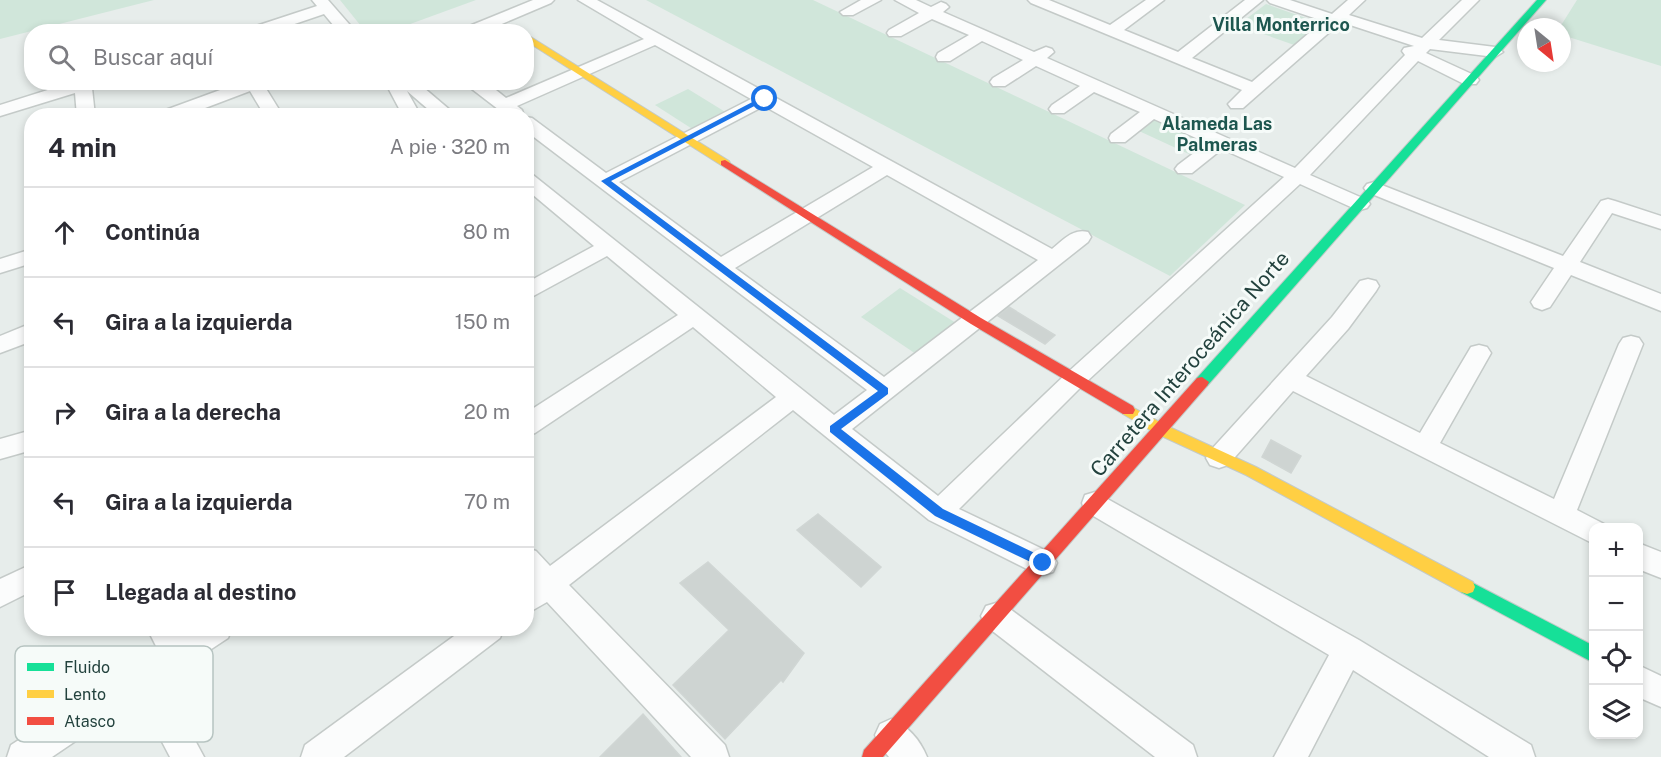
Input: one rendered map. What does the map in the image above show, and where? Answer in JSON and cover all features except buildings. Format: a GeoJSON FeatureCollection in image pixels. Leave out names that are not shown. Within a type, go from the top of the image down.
{"type":"FeatureCollection","features":[{"type":"Feature","properties":{"kind":"main road","name":"Carretera Interoceánica Norte"},"geometry":{"type":"LineString","coordinates":[[891,750],[996,616],[1542,0]]}},
{"type":"Feature","properties":{"kind":"main road"},"geometry":{"type":"LineString","coordinates":[[534,42],[975,320],[1160,429],[1251,471],[1589,653]]}},
{"type":"Feature","properties":{"kind":"street"},"geometry":{"type":"LineString","coordinates":[[486,24],[546,0]]}},
{"type":"Feature","properties":{"kind":"street"},"geometry":{"type":"LineString","coordinates":[[586,0],[1053,259]]}},
{"type":"Feature","properties":{"kind":"street"},"geometry":{"type":"LineString","coordinates":[[848,12],[873,0]]}},
{"type":"Feature","properties":{"kind":"street"},"geometry":{"type":"LineString","coordinates":[[903,0],[932,6],[1303,172]]}},
{"type":"Feature","properties":{"kind":"street"},"geometry":{"type":"LineString","coordinates":[[1112,31],[1156,0]]}},
{"type":"Feature","properties":{"kind":"street"},"geometry":{"type":"LineString","coordinates":[[1180,59],[1255,0]]}},
{"type":"Feature","properties":{"kind":"street"},"geometry":{"type":"LineString","coordinates":[[1275,0],[1422,49],[1470,80]]}},
{"type":"Feature","properties":{"kind":"street"},"geometry":{"type":"LineString","coordinates":[[1237,104],[1357,0]]}},
{"type":"Feature","properties":{"kind":"street"},"geometry":{"type":"LineString","coordinates":[[939,513],[1075,379],[1303,172],[1471,0]]}},
{"type":"Feature","properties":{"kind":"street"},"geometry":{"type":"LineString","coordinates":[[1047,2],[1254,89]]}},
{"type":"Feature","properties":{"kind":"street"},"geometry":{"type":"LineString","coordinates":[[273,24],[323,4],[341,24]]}},
{"type":"Feature","properties":{"kind":"street"},"geometry":{"type":"LineString","coordinates":[[895,33],[932,6]]}},
{"type":"Feature","properties":{"kind":"street"},"geometry":{"type":"LineString","coordinates":[[932,6],[982,34],[1041,55],[1094,84],[1221,141],[1367,196],[1565,265],[1661,303]]}},
{"type":"Feature","properties":{"kind":"street"},"geometry":{"type":"LineString","coordinates":[[498,19],[506,24]]}},
{"type":"Feature","properties":{"kind":"street"},"geometry":{"type":"LineString","coordinates":[[944,57],[982,34]]}},
{"type":"Feature","properties":{"kind":"street"},"geometry":{"type":"LineString","coordinates":[[515,108],[581,72],[656,39]]}},
{"type":"Feature","properties":{"kind":"street"},"geometry":{"type":"LineString","coordinates":[[1422,49],[1495,51]]}},
{"type":"Feature","properties":{"kind":"street"},"geometry":{"type":"LineString","coordinates":[[999,82],[1041,55]]}},
{"type":"Feature","properties":{"kind":"street"},"geometry":{"type":"LineString","coordinates":[[1058,108],[1094,84]]}},
{"type":"Feature","properties":{"kind":"street"},"geometry":{"type":"LineString","coordinates":[[0,111],[68,90]]}},
{"type":"Feature","properties":{"kind":"street"},"geometry":{"type":"LineString","coordinates":[[86,108],[87,90]]}},
{"type":"Feature","properties":{"kind":"street"},"geometry":{"type":"LineString","coordinates":[[187,108],[235,90]]}},
{"type":"Feature","properties":{"kind":"street"},"geometry":{"type":"LineString","coordinates":[[258,90],[269,108]]}},
{"type":"Feature","properties":{"kind":"street"},"geometry":{"type":"LineString","coordinates":[[397,90],[408,108]]}},
{"type":"Feature","properties":{"kind":"street"},"geometry":{"type":"LineString","coordinates":[[416,90],[438,108]]}},
{"type":"Feature","properties":{"kind":"street"},"geometry":{"type":"LineString","coordinates":[[485,90],[508,108]]}},
{"type":"Feature","properties":{"kind":"street"},"geometry":{"type":"LineString","coordinates":[[605,181],[765,99]]}},
{"type":"Feature","properties":{"kind":"street"},"geometry":{"type":"LineString","coordinates":[[1118,138],[1154,111]]}},
{"type":"Feature","properties":{"kind":"street"},"geometry":{"type":"LineString","coordinates":[[534,128],[885,391]]}},
{"type":"Feature","properties":{"kind":"street"},"geometry":{"type":"LineString","coordinates":[[1185,169],[1221,141]]}},
{"type":"Feature","properties":{"kind":"street"},"geometry":{"type":"LineString","coordinates":[[720,267],[887,166]]}},
{"type":"Feature","properties":{"kind":"street"},"geometry":{"type":"LineString","coordinates":[[534,185],[939,513],[1043,563]]}},
{"type":"Feature","properties":{"kind":"street"},"geometry":{"type":"LineString","coordinates":[[1542,302],[1608,205],[1661,224]]}},
{"type":"Feature","properties":{"kind":"street"},"geometry":{"type":"LineString","coordinates":[[834,429],[1081,237]]}},
{"type":"Feature","properties":{"kind":"street"},"geometry":{"type":"LineString","coordinates":[[534,289],[610,246]]}},
{"type":"Feature","properties":{"kind":"street"},"geometry":{"type":"LineString","coordinates":[[0,266],[24,258]]}},
{"type":"Feature","properties":{"kind":"street"},"geometry":{"type":"LineString","coordinates":[[1219,458],[1340,323],[1368,286]]}},
{"type":"Feature","properties":{"kind":"street"},"geometry":{"type":"LineString","coordinates":[[534,421],[695,315]]}},
{"type":"Feature","properties":{"kind":"street"},"geometry":{"type":"LineString","coordinates":[[0,345],[24,334]]}},
{"type":"Feature","properties":{"kind":"street"},"geometry":{"type":"LineString","coordinates":[[1561,516],[1631,344]]}},
{"type":"Feature","properties":{"kind":"street"},"geometry":{"type":"LineString","coordinates":[[1425,447],[1479,353]]}},
{"type":"Feature","properties":{"kind":"street"},"geometry":{"type":"LineString","coordinates":[[1290,379],[1589,530]]}},
{"type":"Feature","properties":{"kind":"street"},"geometry":{"type":"LineString","coordinates":[[713,757],[538,592],[793,397]]}},
{"type":"Feature","properties":{"kind":"street"},"geometry":{"type":"LineString","coordinates":[[0,449],[24,442]]}},
{"type":"Feature","properties":{"kind":"street"},"geometry":{"type":"LineString","coordinates":[[1095,503],[1348,650],[1519,757]]}},
{"type":"Feature","properties":{"kind":"street"},"geometry":{"type":"LineString","coordinates":[[1643,557],[1661,566]]}},
{"type":"Feature","properties":{"kind":"street"},"geometry":{"type":"LineString","coordinates":[[0,594],[24,580]]}},
{"type":"Feature","properties":{"kind":"street"},"geometry":{"type":"LineString","coordinates":[[996,616],[1180,757]]}},
{"type":"Feature","properties":{"kind":"street"},"geometry":{"type":"LineString","coordinates":[[190,646],[205,636]]}},
{"type":"Feature","properties":{"kind":"street"},"geometry":{"type":"LineString","coordinates":[[317,757],[478,636]]}},
{"type":"Feature","properties":{"kind":"street"},"geometry":{"type":"LineString","coordinates":[[1290,757],[1348,650]]}},
{"type":"Feature","properties":{"kind":"street"},"geometry":{"type":"LineString","coordinates":[[1643,683],[1661,692]]}},
{"type":"Feature","properties":{"kind":"street"},"geometry":{"type":"LineString","coordinates":[[23,757],[46,742]]}},
{"type":"Feature","properties":{"kind":"street"},"geometry":{"type":"LineString","coordinates":[[180,742],[188,757]]}},
{"type":"Feature","properties":{"kind":"green space"},"geometry":{"type":"Polygon","coordinates":[[[0,0],[154,0],[59,24],[24,24],[24,33],[0,39],[0,0]]]}},
{"type":"Feature","properties":{"kind":"green space"},"geometry":{"type":"Polygon","coordinates":[[[340,0],[476,0],[410,24],[359,24],[340,0]]]}},
{"type":"Feature","properties":{"kind":"green space"},"geometry":{"type":"Polygon","coordinates":[[[646,0],[813,0],[1245,205],[1170,276],[646,0]]]}},
{"type":"Feature","properties":{"kind":"green space"},"geometry":{"type":"Polygon","coordinates":[[[1577,0],[1661,0],[1661,66],[1571,38],[1571,18],[1566,18],[1577,0]]]}},
{"type":"Feature","properties":{"kind":"green space"},"geometry":{"type":"Polygon","coordinates":[[[1266,4],[1323,24],[1297,46],[1238,25],[1266,4]]]}},
{"type":"Feature","properties":{"kind":"green space"},"geometry":{"type":"Polygon","coordinates":[[[688,89],[727,113],[694,130],[655,105],[688,89]]]}},
{"type":"Feature","properties":{"kind":"green space"},"geometry":{"type":"Polygon","coordinates":[[[1156,118],[1209,141],[1191,155],[1139,131],[1156,118]]]}},
{"type":"Feature","properties":{"kind":"green space"},"geometry":{"type":"Polygon","coordinates":[[[900,288],[956,323],[916,354],[861,317],[900,288]]]}},
{"type":"Feature","properties":{"kind":"traffic: fast"},"geometry":{"type":"LineString","coordinates":[[1202,382],[1542,0]]}},
{"type":"Feature","properties":{"kind":"traffic: fast"},"geometry":{"type":"LineString","coordinates":[[1467,587],[1589,652]]}},
{"type":"Feature","properties":{"kind":"traffic: slow"},"geometry":{"type":"LineString","coordinates":[[534,42],[725,163]]}},
{"type":"Feature","properties":{"kind":"traffic: slow"},"geometry":{"type":"LineString","coordinates":[[1128,410],[1160,429],[1251,471],[1467,587]]}},
{"type":"Feature","properties":{"kind":"traffic: jam"},"geometry":{"type":"LineString","coordinates":[[725,163],[976,321],[1128,410]]}},
{"type":"Feature","properties":{"kind":"traffic: jam"},"geometry":{"type":"LineString","coordinates":[[871,757],[1202,382]]}},
{"type":"Feature","properties":{"kind":"district","name":"Villa Monterrico"},"geometry":{"type":"Point","coordinates":[1281,25]}},
{"type":"Feature","properties":{"kind":"district","name":"Alameda Las Palmeras"},"geometry":{"type":"Point","coordinates":[1217,134]}},
{"type":"Feature","properties":{"kind":"route"},"geometry":{"type":"LineString","coordinates":[[765,99],[605,181],[885,391],[834,429],[939,513],[1043,563]]}}]}
